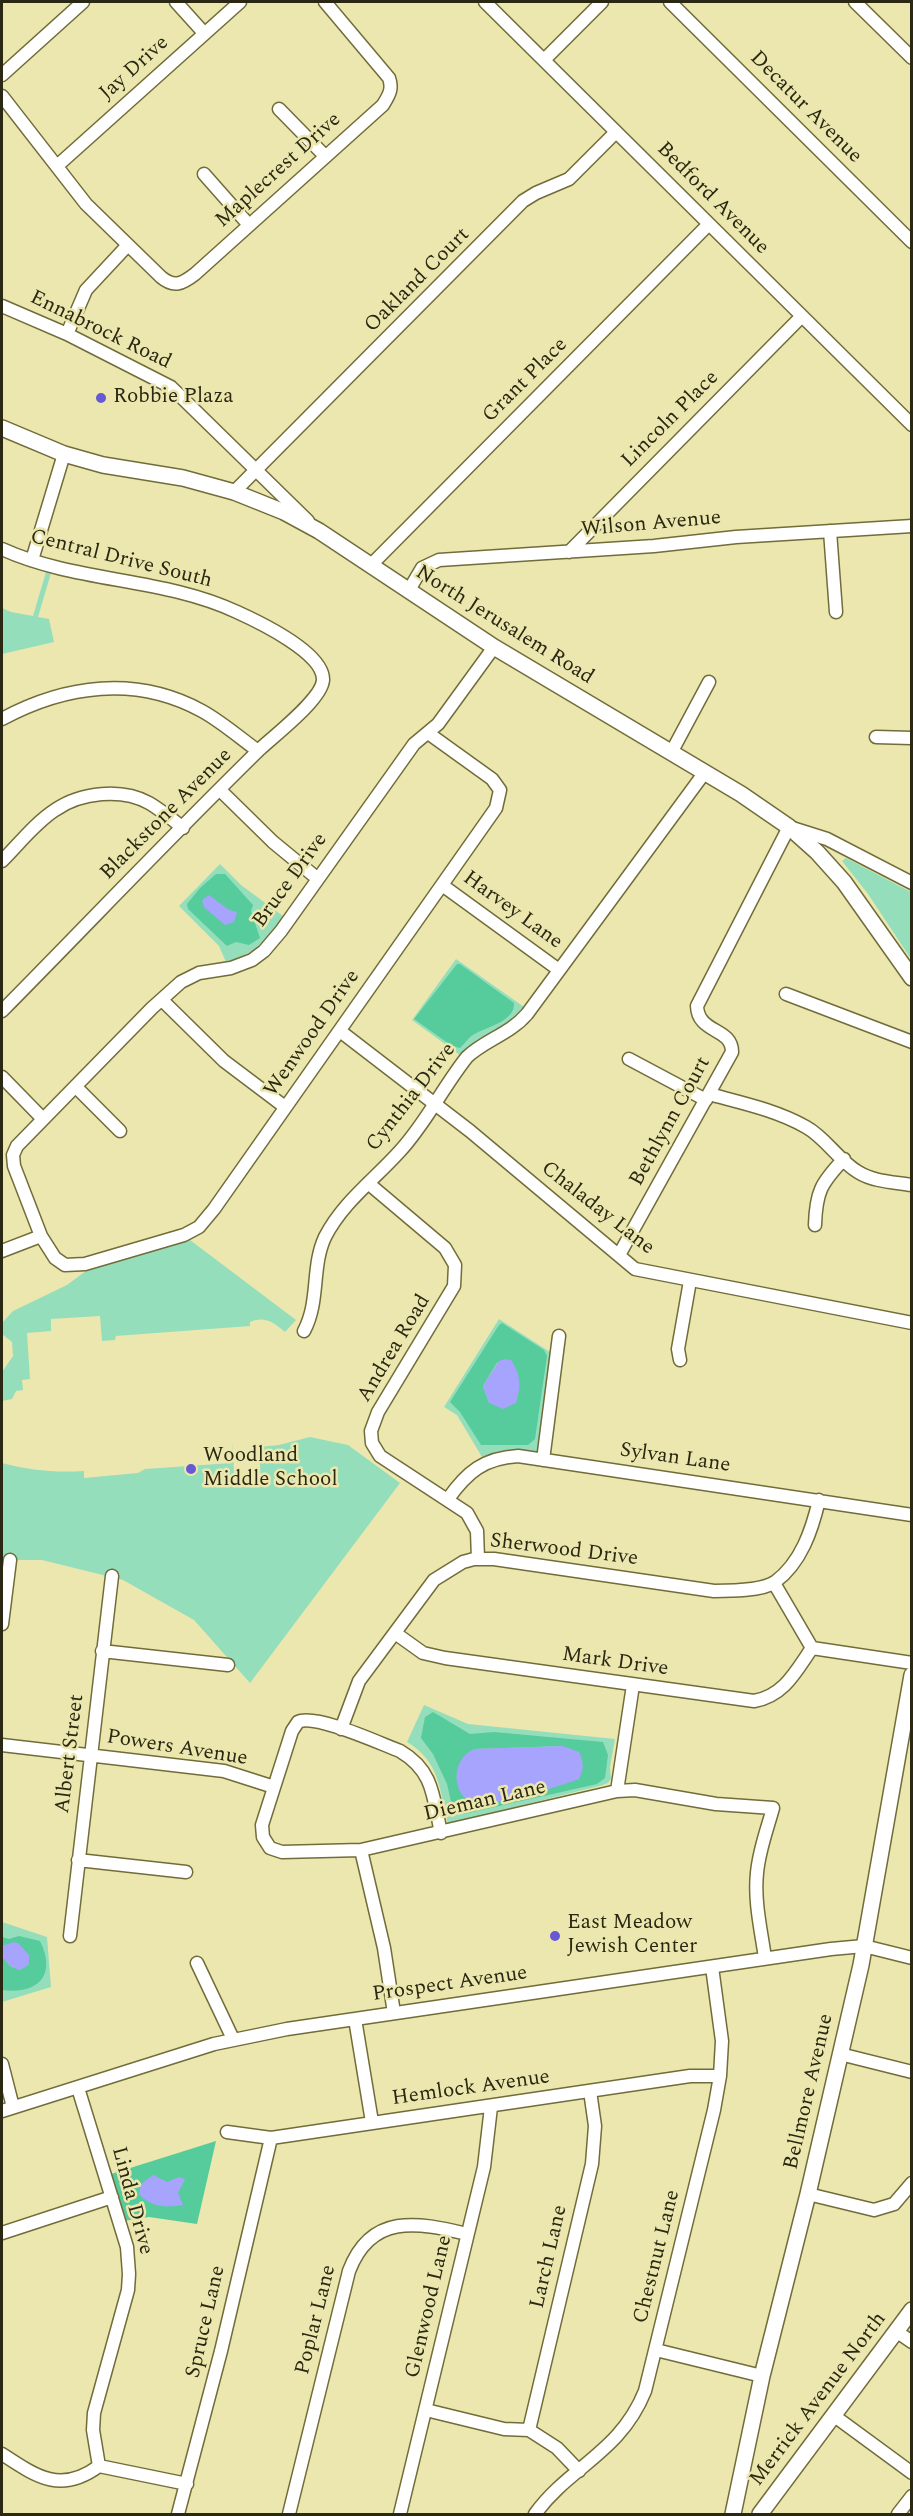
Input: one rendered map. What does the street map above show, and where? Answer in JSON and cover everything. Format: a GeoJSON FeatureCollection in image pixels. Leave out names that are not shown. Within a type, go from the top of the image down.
{"type":"FeatureCollection","features":[{"type":"Feature","properties":{"kind":"main road","name":"North Jerusalem Road"},"geometry":{"type":"LineString","coordinates":[[2,428],[64,454],[103,465],[202,482],[234,492],[284,512],[320,531],[494,647],[705,772],[789,827],[817,852],[844,882],[912,978]]}},
{"type":"Feature","properties":{"kind":"main road","name":"Bellmore Avenue"},"geometry":{"type":"LineString","coordinates":[[733,2514],[762,2376],[808,2194],[864,1946],[908,1722],[912,1675]]}},
{"type":"Feature","properties":{"kind":"main road","name":"Merrick Avenue North"},"geometry":{"type":"LineString","coordinates":[[760,2514],[912,2310]]}},
{"type":"Feature","properties":{"kind":"street"},"geometry":{"type":"LineString","coordinates":[[2,75],[83,2]]}},
{"type":"Feature","properties":{"kind":"street"},"geometry":{"type":"LineString","coordinates":[[176,2],[204,33]]}},
{"type":"Feature","properties":{"kind":"street","name":"Jay Drive"},"geometry":{"type":"LineString","coordinates":[[57,166],[240,2]]}},
{"type":"Feature","properties":{"kind":"street","name":"Maplecrest Drive"},"geometry":{"type":"LineString","coordinates":[[127,246],[169,284],[178,284],[195,274],[383,105],[391,87],[389,78],[325,2]]}},
{"type":"Feature","properties":{"kind":"street","name":"Bedford Avenue"},"geometry":{"type":"LineString","coordinates":[[485,2],[912,425]]}},
{"type":"Feature","properties":{"kind":"street"},"geometry":{"type":"LineString","coordinates":[[544,60],[602,2]]}},
{"type":"Feature","properties":{"kind":"street","name":"Decatur Avenue"},"geometry":{"type":"LineString","coordinates":[[670,2],[912,242]]}},
{"type":"Feature","properties":{"kind":"street"},"geometry":{"type":"LineString","coordinates":[[855,2],[912,58]]}},
{"type":"Feature","properties":{"kind":"street"},"geometry":{"type":"LineString","coordinates":[[2,96],[86,204],[127,246],[86,290],[67,334]]}},
{"type":"Feature","properties":{"kind":"street"},"geometry":{"type":"LineString","coordinates":[[279,109],[325,156]]}},
{"type":"Feature","properties":{"kind":"street","name":"Oakland Court"},"geometry":{"type":"LineString","coordinates":[[255,471],[523,201],[570,179],[616,132]]}},
{"type":"Feature","properties":{"kind":"street"},"geometry":{"type":"LineString","coordinates":[[204,174],[249,225]]}},
{"type":"Feature","properties":{"kind":"street","name":"Grant Place"},"geometry":{"type":"LineString","coordinates":[[371,565],[709,224]]}},
{"type":"Feature","properties":{"kind":"street","name":"Ennabrock Road"},"geometry":{"type":"LineString","coordinates":[[2,306],[67,334],[171,387],[255,471],[320,531]]}},
{"type":"Feature","properties":{"kind":"street","name":"Lincoln Place"},"geometry":{"type":"LineString","coordinates":[[569,552],[802,316]]}},
{"type":"Feature","properties":{"kind":"street"},"geometry":{"type":"LineString","coordinates":[[32,560],[64,454]]}},
{"type":"Feature","properties":{"kind":"street"},"geometry":{"type":"LineString","coordinates":[[234,492],[255,471]]}},
{"type":"Feature","properties":{"kind":"street","name":"Wilson Avenue"},"geometry":{"type":"LineString","coordinates":[[409,590],[422,568],[440,561],[912,526]]}},
{"type":"Feature","properties":{"kind":"street"},"geometry":{"type":"LineString","coordinates":[[830,531],[836,612]]}},
{"type":"Feature","properties":{"kind":"street","name":"Central Drive South"},"geometry":{"type":"LineString","coordinates":[[2,549],[72,572],[193,594],[236,611],[294,643]]}},
{"type":"Feature","properties":{"kind":"street","name":"Blackstone Avenue"},"geometry":{"type":"LineString","coordinates":[[2,1011],[321,689],[322,671],[294,643]]}},
{"type":"Feature","properties":{"kind":"street","name":"Bruce Drive"},"geometry":{"type":"LineString","coordinates":[[41,1236],[14,1166],[13,1155],[17,1146],[162,1000],[189,977],[242,964],[264,951],[281,931],[414,744],[438,724],[494,647]]}},
{"type":"Feature","properties":{"kind":"street"},"geometry":{"type":"LineString","coordinates":[[671,753],[709,682]]}},
{"type":"Feature","properties":{"kind":"street"},"geometry":{"type":"LineString","coordinates":[[2,719],[27,705],[57,695],[88,690],[128,689],[164,696],[201,711],[258,752]]}},
{"type":"Feature","properties":{"kind":"street","name":"Wenwood Drive"},"geometry":{"type":"LineString","coordinates":[[41,1236],[55,1258],[65,1265],[74,1266],[184,1235],[199,1227],[496,808],[500,790],[492,778],[428,733]]}},
{"type":"Feature","properties":{"kind":"street"},"geometry":{"type":"LineString","coordinates":[[876,737],[912,738]]}},
{"type":"Feature","properties":{"kind":"street","name":"Cynthia Drive"},"geometry":{"type":"LineString","coordinates":[[304,1331],[312,1310],[317,1263],[324,1239],[346,1205],[402,1150],[467,1057],[516,1026],[560,970],[705,772]]}},
{"type":"Feature","properties":{"kind":"street"},"geometry":{"type":"LineString","coordinates":[[220,790],[273,842],[318,879]]}},
{"type":"Feature","properties":{"kind":"street"},"geometry":{"type":"LineString","coordinates":[[2,861],[56,809],[69,802],[95,795],[113,794],[140,799],[183,828]]}},
{"type":"Feature","properties":{"kind":"street"},"geometry":{"type":"LineString","coordinates":[[789,827],[827,839],[912,882]]}},
{"type":"Feature","properties":{"kind":"street","name":"Bethlynn Court"},"geometry":{"type":"LineString","coordinates":[[619,1255],[732,1052],[732,1045],[727,1037],[703,1024],[697,1016],[696,1006],[789,827]]}},
{"type":"Feature","properties":{"kind":"street","name":"Harvey Lane"},"geometry":{"type":"LineString","coordinates":[[442,885],[560,970]]}},
{"type":"Feature","properties":{"kind":"street"},"geometry":{"type":"LineString","coordinates":[[786,993],[912,1042]]}},
{"type":"Feature","properties":{"kind":"street"},"geometry":{"type":"LineString","coordinates":[[162,1000],[231,1067],[285,1107]]}},
{"type":"Feature","properties":{"kind":"street","name":"Chaladay Lane"},"geometry":{"type":"LineString","coordinates":[[340,1031],[640,1271],[912,1323]]}},
{"type":"Feature","properties":{"kind":"street"},"geometry":{"type":"LineString","coordinates":[[629,1059],[707,1097],[780,1115],[806,1127],[822,1138],[857,1172],[876,1179],[912,1185]]}},
{"type":"Feature","properties":{"kind":"street"},"geometry":{"type":"LineString","coordinates":[[2,1077],[43,1119]]}},
{"type":"Feature","properties":{"kind":"street"},"geometry":{"type":"LineString","coordinates":[[76,1087],[120,1131]]}},
{"type":"Feature","properties":{"kind":"street"},"geometry":{"type":"LineString","coordinates":[[815,1225],[819,1191],[824,1179],[844,1160]]}},
{"type":"Feature","properties":{"kind":"street","name":"Andrea Road"},"geometry":{"type":"LineString","coordinates":[[368,1183],[445,1248],[455,1265],[454,1286],[378,1412],[371,1431],[372,1443],[380,1456],[467,1513],[477,1531],[478,1559]]}},
{"type":"Feature","properties":{"kind":"street"},"geometry":{"type":"LineString","coordinates":[[2,1251],[41,1236]]}},
{"type":"Feature","properties":{"kind":"street"},"geometry":{"type":"LineString","coordinates":[[680,1360],[678,1349],[690,1281]]}},
{"type":"Feature","properties":{"kind":"street"},"geometry":{"type":"LineString","coordinates":[[543,1460],[559,1336]]}},
{"type":"Feature","properties":{"kind":"street","name":"Sylvan Lane"},"geometry":{"type":"LineString","coordinates":[[448,1499],[468,1473],[488,1461],[518,1456],[912,1515]]}},
{"type":"Feature","properties":{"kind":"street"},"geometry":{"type":"LineString","coordinates":[[819,1500],[812,1531],[803,1548],[774,1583],[812,1648],[912,1663]]}},
{"type":"Feature","properties":{"kind":"street","name":"Sherwood Drive"},"geometry":{"type":"LineString","coordinates":[[341,1729],[359,1681],[434,1580],[463,1562],[478,1559],[505,1560],[714,1591],[742,1590],[774,1583]]}},
{"type":"Feature","properties":{"kind":"street"},"geometry":{"type":"LineString","coordinates":[[2,1624],[10,1560]]}},
{"type":"Feature","properties":{"kind":"street","name":"Albert Street"},"geometry":{"type":"LineString","coordinates":[[69,1936],[112,1576]]}},
{"type":"Feature","properties":{"kind":"street","name":"Mark Drive"},"geometry":{"type":"LineString","coordinates":[[395,1633],[423,1653],[445,1658],[734,1700],[762,1700],[771,1697],[784,1688],[812,1648]]}},
{"type":"Feature","properties":{"kind":"street"},"geometry":{"type":"LineString","coordinates":[[102,1651],[228,1665]]}},
{"type":"Feature","properties":{"kind":"street"},"geometry":{"type":"LineString","coordinates":[[617,1791],[633,1685]]}},
{"type":"Feature","properties":{"kind":"street"},"geometry":{"type":"LineString","coordinates":[[274,1787],[292,1731],[298,1722],[309,1719],[400,1751],[421,1766],[430,1786],[441,1833]]}},
{"type":"Feature","properties":{"kind":"street","name":"Powers Avenue"},"geometry":{"type":"LineString","coordinates":[[2,1745],[224,1771],[274,1787]]}},
{"type":"Feature","properties":{"kind":"street","name":"Dieman Lane"},"geometry":{"type":"LineString","coordinates":[[274,1787],[262,1825],[263,1838],[270,1848],[282,1852],[361,1850],[617,1791],[635,1790],[716,1804],[773,1808],[760,1852],[757,1874],[757,1903],[765,1958]]}},
{"type":"Feature","properties":{"kind":"street"},"geometry":{"type":"LineString","coordinates":[[361,1850],[384,1948],[394,2013]]}},
{"type":"Feature","properties":{"kind":"street"},"geometry":{"type":"LineString","coordinates":[[78,1860],[186,1872]]}},
{"type":"Feature","properties":{"kind":"street","name":"Prospect Avenue"},"geometry":{"type":"LineString","coordinates":[[7,2109],[233,2039],[765,1958],[864,1946],[912,1958]]}},
{"type":"Feature","properties":{"kind":"street"},"geometry":{"type":"LineString","coordinates":[[197,1963],[233,2039]]}},
{"type":"Feature","properties":{"kind":"street","name":"Chestnut Lane"},"geometry":{"type":"LineString","coordinates":[[535,2514],[562,2484],[608,2447],[632,2417],[645,2391],[714,2110],[720,2076],[722,2041],[712,1966]]}},
{"type":"Feature","properties":{"kind":"street"},"geometry":{"type":"LineString","coordinates":[[355,2019],[372,2122]]}},
{"type":"Feature","properties":{"kind":"street"},"geometry":{"type":"LineString","coordinates":[[840,2054],[912,2072]]}},
{"type":"Feature","properties":{"kind":"street"},"geometry":{"type":"LineString","coordinates":[[2,2064],[7,2109]]}},
{"type":"Feature","properties":{"kind":"street","name":"Hemlock Avenue"},"geometry":{"type":"LineString","coordinates":[[227,2132],[271,2138],[690,2076],[720,2076]]}},
{"type":"Feature","properties":{"kind":"street","name":"Linda Drive"},"geometry":{"type":"LineString","coordinates":[[78,2088],[128,2247],[129,2274],[123,2310],[94,2413],[93,2430],[99,2466]]}},
{"type":"Feature","properties":{"kind":"street","name":"Larch Lane"},"geometry":{"type":"LineString","coordinates":[[529,2430],[592,2164],[595,2126],[590,2091]]}},
{"type":"Feature","properties":{"kind":"street","name":"Glenwood Lane"},"geometry":{"type":"LineString","coordinates":[[400,2514],[484,2168],[491,2107]]}},
{"type":"Feature","properties":{"kind":"street","name":"Spruce Lane"},"geometry":{"type":"LineString","coordinates":[[178,2514],[221,2351],[271,2138]]}},
{"type":"Feature","properties":{"kind":"street"},"geometry":{"type":"LineString","coordinates":[[808,2194],[874,2210],[894,2204],[912,2183]]}},
{"type":"Feature","properties":{"kind":"street"},"geometry":{"type":"LineString","coordinates":[[2,2233],[112,2197]]}},
{"type":"Feature","properties":{"kind":"street","name":"Poplar Lane"},"geometry":{"type":"LineString","coordinates":[[289,2514],[349,2271],[357,2252],[370,2237],[395,2226],[421,2225],[467,2234]]}},
{"type":"Feature","properties":{"kind":"street"},"geometry":{"type":"LineString","coordinates":[[896,2331],[912,2342]]}},
{"type":"Feature","properties":{"kind":"street"},"geometry":{"type":"LineString","coordinates":[[656,2350],[762,2376]]}},
{"type":"Feature","properties":{"kind":"street"},"geometry":{"type":"LineString","coordinates":[[426,2410],[504,2429],[529,2430],[557,2448],[579,2471]]}},
{"type":"Feature","properties":{"kind":"street"},"geometry":{"type":"LineString","coordinates":[[833,2415],[912,2473]]}},
{"type":"Feature","properties":{"kind":"street"},"geometry":{"type":"LineString","coordinates":[[2,2454],[43,2479],[59,2482],[84,2476],[99,2466],[129,2470],[187,2484]]}},
{"type":"Feature","properties":{"kind":"street"},"geometry":{"type":"LineString","coordinates":[[898,2514],[912,2496]]}},
{"type":"Feature","properties":{"kind":"green space"},"geometry":{"type":"Polygon","coordinates":[[[46,572],[51,573],[38,617],[49,619],[54,642],[2,654],[2,608],[33,616],[46,572]]]}},
{"type":"Feature","properties":{"kind":"green space"},"geometry":{"type":"Polygon","coordinates":[[[846,858],[911,892],[911,959],[868,894],[842,861],[846,858]]]}},
{"type":"Feature","properties":{"kind":"green space"},"geometry":{"type":"Polygon","coordinates":[[[220,864],[241,885],[283,916],[253,950],[226,962],[219,946],[179,906],[220,864]]]}},
{"type":"Feature","properties":{"kind":"green space"},"geometry":{"type":"Polygon","coordinates":[[[216,874],[225,874],[253,905],[251,911],[260,938],[249,945],[236,942],[227,946],[188,909],[187,904],[216,874]]]}},
{"type":"Feature","properties":{"kind":"green space"},"geometry":{"type":"Polygon","coordinates":[[[456,959],[524,1007],[509,1021],[460,1055],[412,1020],[456,959]]]}},
{"type":"Feature","properties":{"kind":"green space"},"geometry":{"type":"Polygon","coordinates":[[[457,964],[514,1003],[513,1010],[504,1020],[476,1033],[460,1048],[452,1046],[414,1019],[457,964]]]}},
{"type":"Feature","properties":{"kind":"green space"},"geometry":{"type":"Polygon","coordinates":[[[190,1240],[296,1320],[285,1332],[273,1323],[260,1320],[250,1322],[250,1326],[116,1336],[115,1340],[102,1341],[100,1316],[51,1319],[51,1331],[27,1333],[30,1379],[22,1380],[23,1390],[16,1391],[12,1399],[2,1401],[2,1372],[13,1356],[12,1342],[2,1334],[2,1323],[13,1311],[67,1285],[86,1271],[190,1240]]]}},
{"type":"Feature","properties":{"kind":"green space"},"geometry":{"type":"Polygon","coordinates":[[[499,1319],[550,1352],[537,1453],[501,1451],[482,1457],[457,1415],[444,1407],[499,1319]]]}},
{"type":"Feature","properties":{"kind":"green space"},"geometry":{"type":"Polygon","coordinates":[[[502,1323],[544,1350],[547,1356],[535,1439],[528,1445],[481,1445],[460,1412],[450,1402],[502,1323]],[[498,1361],[483,1386],[489,1403],[498,1361]]]}},
{"type":"Feature","properties":{"kind":"green space"},"geometry":{"type":"Polygon","coordinates":[[[310,1437],[348,1445],[400,1483],[250,1683],[194,1620],[123,1580],[42,1560],[2,1560],[2,1463],[42,1470],[84,1471],[84,1478],[138,1473],[145,1469],[232,1463],[232,1443],[235,1484],[261,1483],[259,1447],[279,1445],[310,1437]]]}},
{"type":"Feature","properties":{"kind":"green space"},"geometry":{"type":"Polygon","coordinates":[[[424,1705],[468,1724],[615,1739],[610,1767],[611,1779],[603,1785],[448,1824],[437,1777],[432,1767],[418,1750],[407,1742],[424,1705]]]}},
{"type":"Feature","properties":{"kind":"green space"},"geometry":{"type":"Polygon","coordinates":[[[433,1712],[470,1734],[494,1732],[603,1742],[608,1755],[605,1778],[597,1784],[464,1814],[453,1810],[447,1784],[433,1754],[421,1738],[425,1717],[433,1712]],[[563,1746],[474,1749],[475,1805],[530,1796],[563,1746]]]}},
{"type":"Feature","properties":{"kind":"green space"},"geometry":{"type":"Polygon","coordinates":[[[2,1922],[47,1937],[51,1987],[2,2002],[2,1922]]]}},
{"type":"Feature","properties":{"kind":"green space"},"geometry":{"type":"Polygon","coordinates":[[[19,1936],[40,1941],[45,1953],[45,1973],[34,1986],[15,1991],[2,1990],[2,1956],[10,1966],[20,1970],[29,1964],[14,1943],[2,1946],[2,1937],[9,1939],[19,1936]]]}},
{"type":"Feature","properties":{"kind":"green space"},"geometry":{"type":"Polygon","coordinates":[[[216,2141],[197,2224],[149,2217],[123,2221],[108,2175],[216,2141]]]}},
{"type":"Feature","properties":{"kind":"shaded area"},"geometry":{"type":"Polygon","coordinates":[[[209,895],[229,910],[237,912],[234,922],[225,925],[204,907],[202,900],[209,895]]]}},
{"type":"Feature","properties":{"kind":"shaded area"},"geometry":{"type":"Polygon","coordinates":[[[511,1360],[514,1365],[518,1376],[519,1392],[516,1403],[503,1409],[489,1403],[483,1386],[499,1361],[511,1360]]]}},
{"type":"Feature","properties":{"kind":"shaded area"},"geometry":{"type":"Polygon","coordinates":[[[563,1746],[579,1752],[583,1766],[579,1779],[528,1795],[475,1805],[461,1794],[457,1769],[466,1754],[474,1749],[563,1746]]]}},
{"type":"Feature","properties":{"kind":"shaded area"},"geometry":{"type":"Polygon","coordinates":[[[18,1943],[29,1955],[29,1964],[20,1970],[8,1964],[3,1955],[2,1946],[18,1943]]]}},
{"type":"Feature","properties":{"kind":"shaded area"},"geometry":{"type":"Polygon","coordinates":[[[153,2175],[167,2182],[179,2177],[185,2179],[178,2193],[183,2205],[159,2206],[139,2194],[141,2184],[153,2175]]]}},
{"type":"Feature","properties":{"kind":"place","name":"Robbie Plaza"},"geometry":{"type":"Point","coordinates":[101,398]}},
{"type":"Feature","properties":{"kind":"place","name":"Woodland Middle School"},"geometry":{"type":"Point","coordinates":[191,1469]}},
{"type":"Feature","properties":{"kind":"place","name":"East Meadow Jewish Center"},"geometry":{"type":"Point","coordinates":[555,1936]}}]}
